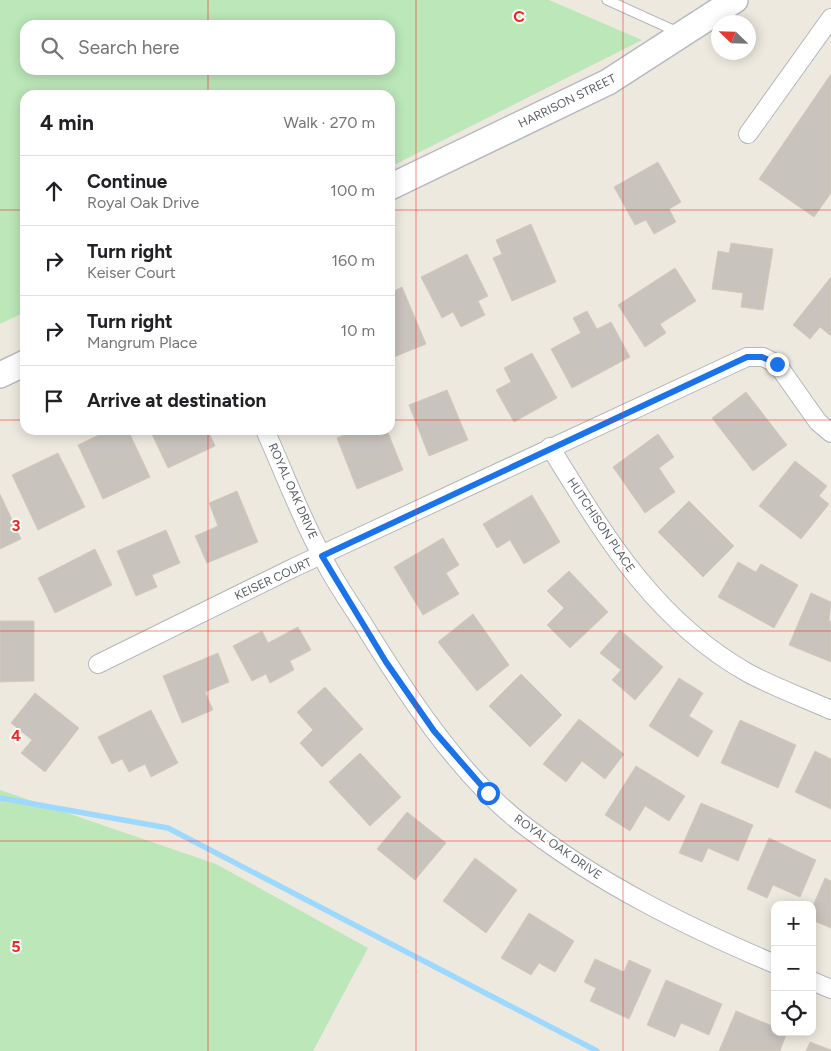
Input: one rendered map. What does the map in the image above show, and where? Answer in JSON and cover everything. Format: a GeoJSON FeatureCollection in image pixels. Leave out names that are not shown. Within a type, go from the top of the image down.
{"type":"FeatureCollection","features":[{"type":"Feature","properties":{"kind":"street","name":"HARRISON STREET"},"geometry":{"type":"LineString","coordinates":[[395,185],[608,82],[735,0]]}},
{"type":"Feature","properties":{"kind":"street"},"geometry":{"type":"LineString","coordinates":[[748,134],[831,18]]}},
{"type":"Feature","properties":{"kind":"street","name":"KEISER COURT"},"geometry":{"type":"LineString","coordinates":[[98,664],[550,447],[747,357],[762,357],[777,364],[818,422],[831,433]]}},
{"type":"Feature","properties":{"kind":"street"},"geometry":{"type":"LineString","coordinates":[[0,374],[20,365]]}},
{"type":"Feature","properties":{"kind":"street","name":"ROYAL OAK DRIVE"},"geometry":{"type":"LineString","coordinates":[[267,435],[322,556],[386,662],[434,731],[488,793],[520,822],[614,886],[699,932],[771,962]]}},
{"type":"Feature","properties":{"kind":"street","name":"HUTCHISON PLACE"},"geometry":{"type":"LineString","coordinates":[[550,447],[602,532],[641,585],[670,616],[702,642],[748,673],[831,710]]}},
{"type":"Feature","properties":{"kind":"street"},"geometry":{"type":"LineString","coordinates":[[816,983],[831,989]]}},
{"type":"Feature","properties":{"kind":"lane"},"geometry":{"type":"LineString","coordinates":[[607,0],[683,34]]}},
{"type":"Feature","properties":{"kind":"green space"},"geometry":{"type":"Polygon","coordinates":[[[0,0],[549,0],[642,40],[395,164],[395,90],[20,90],[20,314],[0,324],[0,0]]]}},
{"type":"Feature","properties":{"kind":"green space"},"geometry":{"type":"Polygon","coordinates":[[[0,790],[216,864],[368,948],[313,1051],[0,1051],[0,790]]]}},
{"type":"Feature","properties":{"kind":"building"},"geometry":{"type":"Polygon","coordinates":[[[831,74],[831,193],[814,217],[759,179],[831,74]]]}},
{"type":"Feature","properties":{"kind":"building"},"geometry":{"type":"Polygon","coordinates":[[[658,162],[681,202],[669,209],[676,222],[654,234],[646,220],[635,225],[614,187],[658,162]]]}},
{"type":"Feature","properties":{"kind":"building"},"geometry":{"type":"Polygon","coordinates":[[[531,224],[556,282],[512,301],[493,258],[502,254],[496,240],[531,224]]]}},
{"type":"Feature","properties":{"kind":"building"},"geometry":{"type":"Polygon","coordinates":[[[731,243],[773,249],[763,310],[741,307],[743,293],[712,289],[718,251],[729,253],[731,243]]]}},
{"type":"Feature","properties":{"kind":"building"},"geometry":{"type":"Polygon","coordinates":[[[467,254],[488,296],[478,301],[485,315],[461,327],[453,312],[442,318],[421,277],[467,254]]]}},
{"type":"Feature","properties":{"kind":"building"},"geometry":{"type":"Polygon","coordinates":[[[675,268],[696,301],[660,324],[666,333],[645,347],[618,305],[675,268]]]}},
{"type":"Feature","properties":{"kind":"building"},"geometry":{"type":"Polygon","coordinates":[[[831,277],[831,336],[820,327],[810,339],[793,325],[831,277]]]}},
{"type":"Feature","properties":{"kind":"building"},"geometry":{"type":"Polygon","coordinates":[[[402,287],[426,344],[395,357],[395,290],[402,287]]]}},
{"type":"Feature","properties":{"kind":"building"},"geometry":{"type":"Polygon","coordinates":[[[587,311],[597,329],[611,322],[630,357],[572,388],[551,349],[581,333],[573,318],[587,311]]]}},
{"type":"Feature","properties":{"kind":"building"},"geometry":{"type":"Polygon","coordinates":[[[532,353],[557,398],[514,422],[496,390],[511,382],[504,368],[532,353]]]}},
{"type":"Feature","properties":{"kind":"building"},"geometry":{"type":"Polygon","coordinates":[[[447,390],[468,440],[429,456],[409,405],[447,390]]]}},
{"type":"Feature","properties":{"kind":"building"},"geometry":{"type":"Polygon","coordinates":[[[746,392],[787,445],[753,471],[712,418],[746,392]]]}},
{"type":"Feature","properties":{"kind":"building"},"geometry":{"type":"Polygon","coordinates":[[[658,434],[674,457],[659,468],[675,492],[645,513],[613,467],[658,434]]]}},
{"type":"Feature","properties":{"kind":"building"},"geometry":{"type":"Polygon","coordinates":[[[99,435],[130,435],[150,477],[103,499],[78,445],[99,435]]]}},
{"type":"Feature","properties":{"kind":"building"},"geometry":{"type":"Polygon","coordinates":[[[152,435],[210,435],[215,446],[168,468],[152,435]]]}},
{"type":"Feature","properties":{"kind":"building"},"geometry":{"type":"Polygon","coordinates":[[[344,435],[389,435],[403,470],[357,489],[337,438],[344,435]]]}},
{"type":"Feature","properties":{"kind":"building"},"geometry":{"type":"Polygon","coordinates":[[[58,453],[85,507],[38,530],[12,475],[58,453]]]}},
{"type":"Feature","properties":{"kind":"building"},"geometry":{"type":"Polygon","coordinates":[[[795,461],[827,486],[819,496],[829,504],[801,539],[759,506],[795,461]]]}},
{"type":"Feature","properties":{"kind":"building"},"geometry":{"type":"Polygon","coordinates":[[[237,491],[258,542],[207,563],[195,536],[218,526],[209,503],[237,491]]]}},
{"type":"Feature","properties":{"kind":"building"},"geometry":{"type":"Polygon","coordinates":[[[0,494],[21,539],[0,549],[0,494]]]}},
{"type":"Feature","properties":{"kind":"building"},"geometry":{"type":"Polygon","coordinates":[[[532,495],[560,542],[524,564],[510,540],[497,548],[483,524],[532,495]]]}},
{"type":"Feature","properties":{"kind":"building"},"geometry":{"type":"Polygon","coordinates":[[[689,501],[734,546],[703,577],[658,532],[689,501]]]}},
{"type":"Feature","properties":{"kind":"building"},"geometry":{"type":"Polygon","coordinates":[[[166,530],[180,563],[152,575],[157,587],[136,596],[117,551],[166,530]]]}},
{"type":"Feature","properties":{"kind":"building"},"geometry":{"type":"Polygon","coordinates":[[[443,538],[459,565],[446,573],[459,594],[423,615],[394,567],[443,538]]]}},
{"type":"Feature","properties":{"kind":"building"},"geometry":{"type":"Polygon","coordinates":[[[95,549],[112,585],[55,613],[38,578],[95,549]]]}},
{"type":"Feature","properties":{"kind":"building"},"geometry":{"type":"Polygon","coordinates":[[[738,562],[756,572],[761,564],[798,585],[774,628],[718,597],[738,562]]]}},
{"type":"Feature","properties":{"kind":"building"},"geometry":{"type":"Polygon","coordinates":[[[569,571],[608,612],[570,648],[547,625],[564,608],[547,591],[569,571]]]}},
{"type":"Feature","properties":{"kind":"building"},"geometry":{"type":"Polygon","coordinates":[[[811,593],[831,602],[829,621],[831,621],[831,662],[789,645],[811,593]]]}},
{"type":"Feature","properties":{"kind":"building"},"geometry":{"type":"Polygon","coordinates":[[[473,614],[509,665],[477,691],[438,642],[473,614]]]}},
{"type":"Feature","properties":{"kind":"building"},"geometry":{"type":"Polygon","coordinates":[[[0,621],[34,621],[34,681],[0,682],[0,621]]]}},
{"type":"Feature","properties":{"kind":"building"},"geometry":{"type":"Polygon","coordinates":[[[298,627],[311,650],[290,661],[294,670],[270,683],[266,674],[252,681],[233,646],[262,631],[268,643],[298,627]]]}},
{"type":"Feature","properties":{"kind":"building"},"geometry":{"type":"Polygon","coordinates":[[[620,630],[663,667],[635,700],[612,680],[621,670],[600,653],[620,630]]]}},
{"type":"Feature","properties":{"kind":"building"},"geometry":{"type":"Polygon","coordinates":[[[218,653],[229,682],[205,692],[213,710],[182,723],[163,676],[218,653]]]}},
{"type":"Feature","properties":{"kind":"building"},"geometry":{"type":"Polygon","coordinates":[[[521,674],[562,715],[530,747],[489,706],[521,674]]]}},
{"type":"Feature","properties":{"kind":"building"},"geometry":{"type":"Polygon","coordinates":[[[679,678],[703,693],[689,716],[713,731],[698,757],[649,726],[679,678]]]}},
{"type":"Feature","properties":{"kind":"building"},"geometry":{"type":"Polygon","coordinates":[[[325,687],[363,729],[322,767],[300,743],[313,730],[297,712],[325,687]]]}},
{"type":"Feature","properties":{"kind":"building"},"geometry":{"type":"Polygon","coordinates":[[[35,693],[79,728],[45,772],[21,753],[32,740],[11,723],[35,693]]]}},
{"type":"Feature","properties":{"kind":"building"},"geometry":{"type":"Polygon","coordinates":[[[151,710],[178,763],[151,777],[145,764],[129,772],[122,759],[112,764],[98,737],[151,710]]]}},
{"type":"Feature","properties":{"kind":"building"},"geometry":{"type":"Polygon","coordinates":[[[579,719],[624,754],[605,779],[582,761],[566,782],[543,764],[579,719]]]}},
{"type":"Feature","properties":{"kind":"building"},"geometry":{"type":"Polygon","coordinates":[[[740,720],[796,745],[778,788],[721,763],[740,720]]]}},
{"type":"Feature","properties":{"kind":"building"},"geometry":{"type":"Polygon","coordinates":[[[815,751],[831,759],[831,809],[795,792],[815,751]]]}},
{"type":"Feature","properties":{"kind":"building"},"geometry":{"type":"Polygon","coordinates":[[[360,753],[401,797],[370,826],[329,782],[360,753]]]}},
{"type":"Feature","properties":{"kind":"building"},"geometry":{"type":"Polygon","coordinates":[[[636,766],[685,796],[669,821],[645,806],[630,831],[605,815],[636,766]]]}},
{"type":"Feature","properties":{"kind":"building"},"geometry":{"type":"Polygon","coordinates":[[[701,803],[753,825],[738,861],[708,848],[702,862],[679,853],[701,803]]]}},
{"type":"Feature","properties":{"kind":"building"},"geometry":{"type":"Polygon","coordinates":[[[407,812],[446,843],[415,880],[377,849],[407,812]]]}},
{"type":"Feature","properties":{"kind":"building"},"geometry":{"type":"Polygon","coordinates":[[[769,838],[816,860],[800,897],[773,885],[767,898],[747,889],[769,838]]]}},
{"type":"Feature","properties":{"kind":"building"},"geometry":{"type":"Polygon","coordinates":[[[475,858],[517,890],[486,933],[443,901],[475,858]]]}},
{"type":"Feature","properties":{"kind":"building"},"geometry":{"type":"Polygon","coordinates":[[[825,878],[831,881],[831,928],[816,922],[815,901],[825,878]]]}},
{"type":"Feature","properties":{"kind":"building"},"geometry":{"type":"Polygon","coordinates":[[[529,913],[574,941],[555,972],[539,963],[531,975],[501,958],[529,913]]]}},
{"type":"Feature","properties":{"kind":"building"},"geometry":{"type":"Polygon","coordinates":[[[595,959],[624,972],[629,960],[651,970],[629,1019],[590,1001],[596,988],[584,982],[595,959]]]}},
{"type":"Feature","properties":{"kind":"building"},"geometry":{"type":"Polygon","coordinates":[[[666,980],[722,1004],[709,1035],[681,1023],[675,1037],[647,1025],[666,980]]]}},
{"type":"Feature","properties":{"kind":"building"},"geometry":{"type":"Polygon","coordinates":[[[736,1011],[771,1025],[771,1036],[786,1036],[780,1051],[719,1051],[736,1011]]]}},
{"type":"Feature","properties":{"kind":"building"},"geometry":{"type":"Polygon","coordinates":[[[810,1042],[831,1050],[831,1051],[806,1051],[810,1042]]]}},
{"type":"Feature","properties":{"kind":"waterway"},"geometry":{"type":"LineString","coordinates":[[0,798],[168,828],[597,1051]]}},
{"type":"Feature","properties":{"kind":"route"},"geometry":{"type":"LineString","coordinates":[[488,793],[434,731],[386,662],[322,556],[550,447],[747,357],[762,357],[777,364]]}}]}
